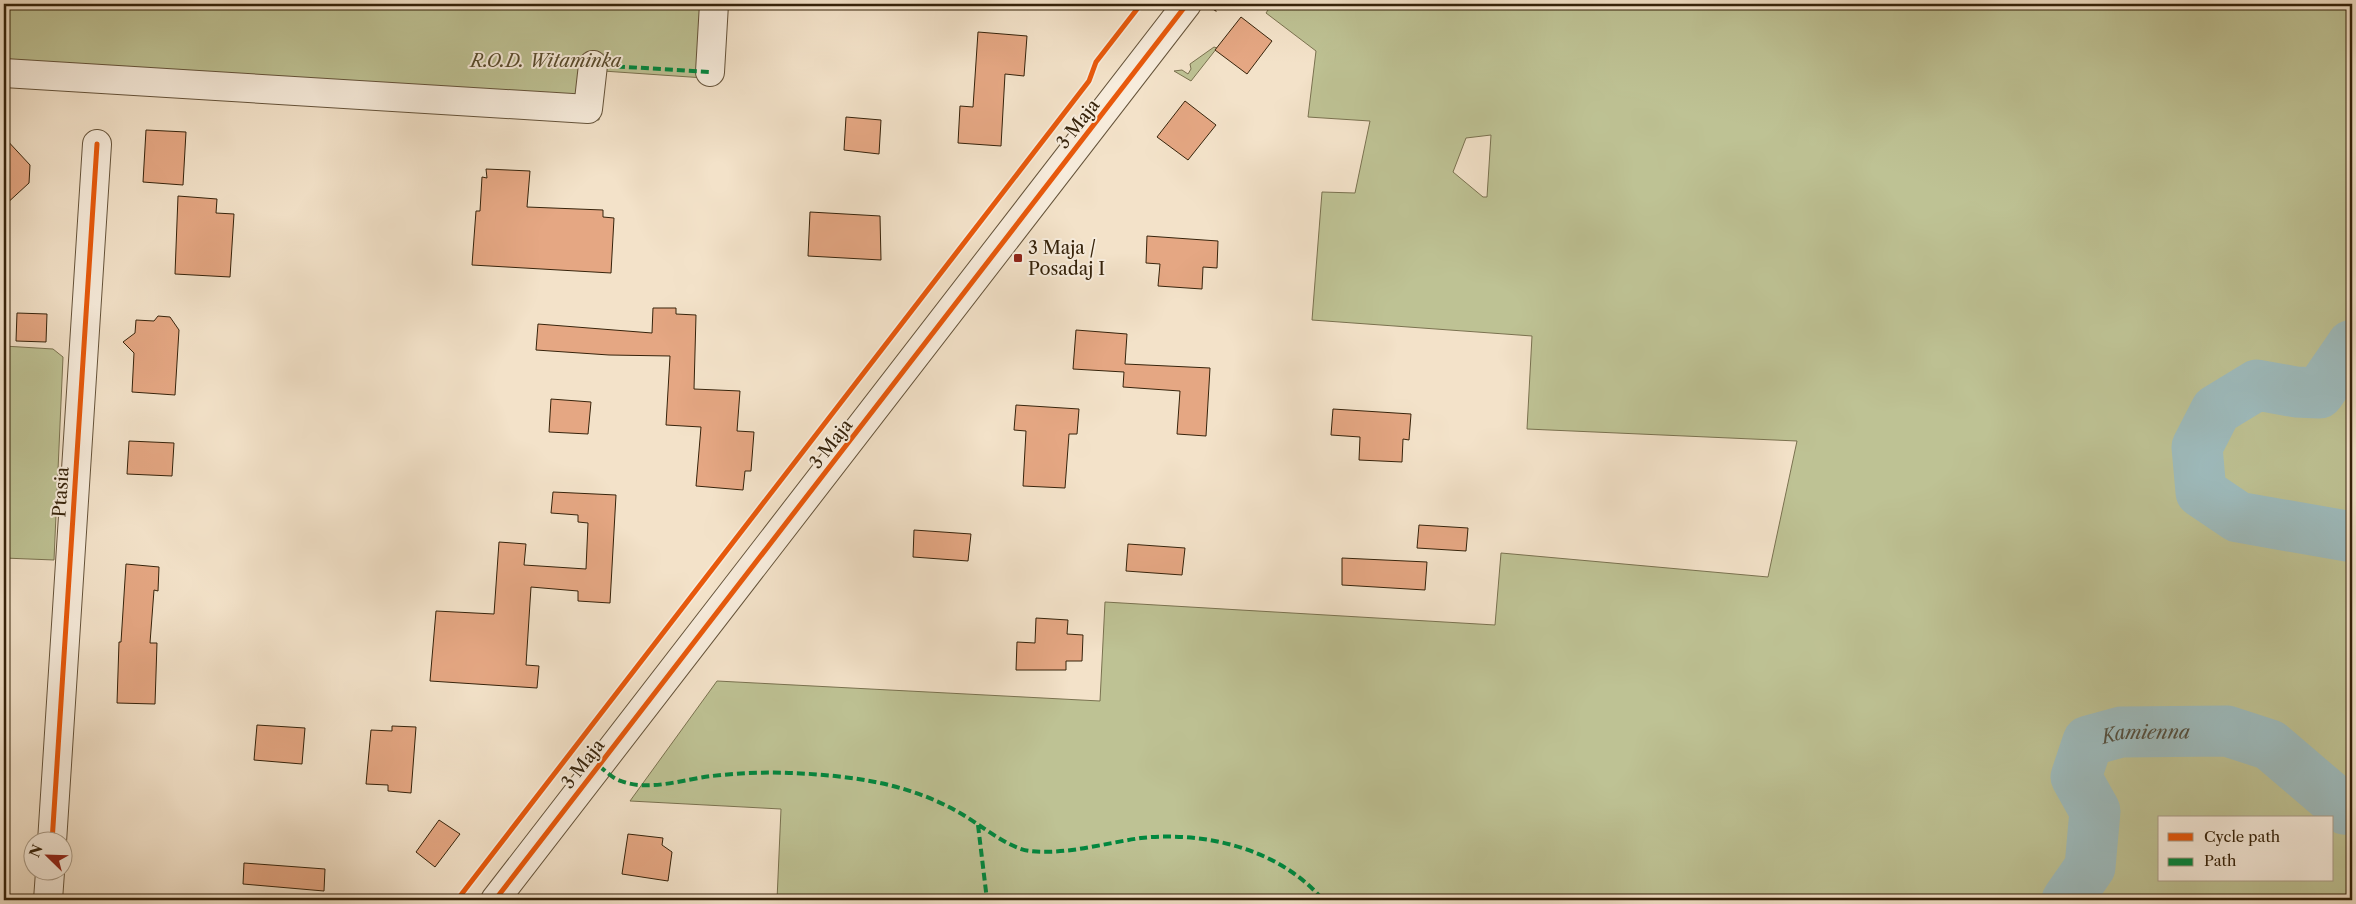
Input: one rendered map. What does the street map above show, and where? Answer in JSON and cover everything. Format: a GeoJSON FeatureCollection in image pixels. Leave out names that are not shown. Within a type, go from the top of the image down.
{"type":"FeatureCollection","features":[{"type":"Feature","properties":{"kind":"street"},"geometry":{"type":"LineString","coordinates":[[710,72],[714,4]]}},
{"type":"Feature","properties":{"kind":"street","name":"3 Maja"},"geometry":{"type":"LineString","coordinates":[[495,900],[1187,4]]}},
{"type":"Feature","properties":{"kind":"street"},"geometry":{"type":"LineString","coordinates":[[4,73],[588,109],[593,65]]}},
{"type":"Feature","properties":{"kind":"street","name":"Ptasia"},"geometry":{"type":"LineString","coordinates":[[53,832],[96,144]]}},
{"type":"Feature","properties":{"kind":"street"},"geometry":{"type":"LineString","coordinates":[[48,900],[49,882]]}},
{"type":"Feature","properties":{"kind":"green space","name":"R.O.D. Witaminka"},"geometry":{"type":"Polygon","coordinates":[[[4,4],[725,4],[719,79],[603,71],[599,120],[4,83],[4,4]]]}},
{"type":"Feature","properties":{"kind":"green space"},"geometry":{"type":"Polygon","coordinates":[[[1272,4],[2352,4],[2352,900],[777,900],[781,809],[630,801],[717,681],[1100,701],[1105,602],[1495,625],[1501,553],[1768,577],[1797,441],[1527,429],[1532,336],[1312,320],[1322,192],[1355,193],[1370,121],[1308,117],[1316,51],[1266,13],[1272,4]],[[1491,135],[1466,138],[1453,172],[1483,197],[1487,197],[1491,135]]]}},
{"type":"Feature","properties":{"kind":"green space"},"geometry":{"type":"Polygon","coordinates":[[[1214,47],[1217,48],[1191,81],[1174,71],[1182,70],[1188,74],[1191,69],[1190,64],[1214,47]]]}},
{"type":"Feature","properties":{"kind":"green space"},"geometry":{"type":"Polygon","coordinates":[[[4,346],[53,349],[63,357],[54,560],[4,558],[4,346]]]}},
{"type":"Feature","properties":{"kind":"building"},"geometry":{"type":"Polygon","coordinates":[[[1241,17],[1272,41],[1247,74],[1215,50],[1241,17]]]}},
{"type":"Feature","properties":{"kind":"building"},"geometry":{"type":"Polygon","coordinates":[[[978,32],[1027,36],[1024,76],[1005,74],[1001,146],[958,143],[960,106],[973,107],[978,32]]]}},
{"type":"Feature","properties":{"kind":"building"},"geometry":{"type":"Polygon","coordinates":[[[1185,101],[1216,125],[1188,160],[1157,137],[1185,101]]]}},
{"type":"Feature","properties":{"kind":"building"},"geometry":{"type":"Polygon","coordinates":[[[846,117],[881,120],[879,154],[844,150],[846,117]]]}},
{"type":"Feature","properties":{"kind":"building"},"geometry":{"type":"Polygon","coordinates":[[[146,130],[186,132],[183,185],[143,182],[146,130]]]}},
{"type":"Feature","properties":{"kind":"building"},"geometry":{"type":"Polygon","coordinates":[[[4,137],[30,165],[29,183],[4,206],[4,137]]]}},
{"type":"Feature","properties":{"kind":"building"},"geometry":{"type":"Polygon","coordinates":[[[486,169],[530,171],[527,207],[603,210],[603,217],[614,218],[611,273],[472,265],[476,211],[480,211],[482,177],[487,178],[486,169]]]}},
{"type":"Feature","properties":{"kind":"building"},"geometry":{"type":"Polygon","coordinates":[[[178,196],[217,199],[216,213],[234,214],[230,277],[175,274],[178,196]]]}},
{"type":"Feature","properties":{"kind":"building"},"geometry":{"type":"Polygon","coordinates":[[[810,212],[880,216],[881,260],[808,256],[810,212]]]}},
{"type":"Feature","properties":{"kind":"building"},"geometry":{"type":"Polygon","coordinates":[[[1147,236],[1218,241],[1217,268],[1203,267],[1202,289],[1158,286],[1160,264],[1146,263],[1147,236]]]}},
{"type":"Feature","properties":{"kind":"building"},"geometry":{"type":"Polygon","coordinates":[[[653,308],[676,308],[676,314],[696,315],[694,389],[740,391],[737,431],[754,432],[751,471],[745,471],[743,490],[696,486],[701,427],[666,425],[670,356],[609,355],[536,350],[538,324],[652,333],[653,308]]]}},
{"type":"Feature","properties":{"kind":"building"},"geometry":{"type":"Polygon","coordinates":[[[17,313],[47,314],[46,342],[16,341],[17,313]]]}},
{"type":"Feature","properties":{"kind":"building"},"geometry":{"type":"Polygon","coordinates":[[[158,316],[170,317],[179,330],[175,395],[132,392],[134,353],[123,342],[135,333],[136,320],[154,321],[158,316]]]}},
{"type":"Feature","properties":{"kind":"building"},"geometry":{"type":"Polygon","coordinates":[[[1076,330],[1127,334],[1125,364],[1210,368],[1206,436],[1177,434],[1180,391],[1123,387],[1124,372],[1073,369],[1076,330]]]}},
{"type":"Feature","properties":{"kind":"building"},"geometry":{"type":"Polygon","coordinates":[[[551,399],[591,402],[588,434],[549,432],[551,399]]]}},
{"type":"Feature","properties":{"kind":"building"},"geometry":{"type":"Polygon","coordinates":[[[1016,405],[1079,409],[1077,434],[1069,434],[1065,488],[1023,486],[1026,431],[1014,430],[1016,405]]]}},
{"type":"Feature","properties":{"kind":"building"},"geometry":{"type":"Polygon","coordinates":[[[1333,409],[1411,414],[1409,440],[1403,439],[1402,462],[1359,460],[1360,437],[1331,435],[1333,409]]]}},
{"type":"Feature","properties":{"kind":"building"},"geometry":{"type":"Polygon","coordinates":[[[129,441],[174,443],[172,476],[127,474],[129,441]]]}},
{"type":"Feature","properties":{"kind":"building"},"geometry":{"type":"Polygon","coordinates":[[[553,492],[616,495],[610,603],[578,601],[578,591],[531,587],[526,665],[539,666],[537,688],[430,681],[436,611],[494,614],[499,542],[526,544],[524,565],[586,569],[588,523],[578,522],[578,515],[551,513],[553,492]]]}},
{"type":"Feature","properties":{"kind":"building"},"geometry":{"type":"Polygon","coordinates":[[[1419,525],[1468,528],[1466,551],[1417,548],[1419,525]]]}},
{"type":"Feature","properties":{"kind":"building"},"geometry":{"type":"Polygon","coordinates":[[[914,530],[971,534],[968,561],[913,557],[914,530]]]}},
{"type":"Feature","properties":{"kind":"building"},"geometry":{"type":"Polygon","coordinates":[[[1128,544],[1185,548],[1182,575],[1126,571],[1128,544]]]}},
{"type":"Feature","properties":{"kind":"building"},"geometry":{"type":"Polygon","coordinates":[[[1342,558],[1427,562],[1425,590],[1342,585],[1342,558]]]}},
{"type":"Feature","properties":{"kind":"building"},"geometry":{"type":"Polygon","coordinates":[[[126,564],[159,567],[158,591],[154,590],[150,643],[157,643],[155,704],[117,703],[119,642],[121,642],[126,564]]]}},
{"type":"Feature","properties":{"kind":"building"},"geometry":{"type":"Polygon","coordinates":[[[1036,618],[1068,620],[1067,634],[1083,635],[1082,661],[1066,661],[1066,670],[1016,670],[1017,642],[1035,643],[1036,618]]]}},
{"type":"Feature","properties":{"kind":"building"},"geometry":{"type":"Polygon","coordinates":[[[257,725],[305,728],[302,764],[254,760],[257,725]]]}},
{"type":"Feature","properties":{"kind":"building"},"geometry":{"type":"Polygon","coordinates":[[[392,726],[416,727],[411,793],[388,791],[388,785],[366,784],[371,730],[392,731],[392,726]]]}},
{"type":"Feature","properties":{"kind":"building"},"geometry":{"type":"Polygon","coordinates":[[[439,820],[460,834],[435,867],[416,852],[439,820]]]}},
{"type":"Feature","properties":{"kind":"building"},"geometry":{"type":"Polygon","coordinates":[[[628,834],[663,838],[662,845],[672,852],[668,881],[622,874],[628,834]]]}},
{"type":"Feature","properties":{"kind":"building"},"geometry":{"type":"Polygon","coordinates":[[[244,863],[325,869],[324,891],[243,884],[244,863]]]}},
{"type":"Feature","properties":{"kind":"waterway","name":"Kamienna"},"geometry":{"type":"LineString","coordinates":[[2352,345],[2319,393],[2296,392],[2257,385],[2216,410],[2197,447],[2201,492],[2238,517],[2352,537]]}},
{"type":"Feature","properties":{"kind":"waterway","name":"Kamienna"},"geometry":{"type":"LineString","coordinates":[[2067,900],[2090,867],[2095,811],[2076,777],[2088,741],[2121,732],[2227,731],[2270,745],[2345,809],[2352,807]]}},
{"type":"Feature","properties":{"kind":"marked path"},"geometry":{"type":"LineString","coordinates":[[593,65],[710,72]]}},
{"type":"Feature","properties":{"kind":"marked path"},"geometry":{"type":"LineString","coordinates":[[599,766],[618,780],[643,785],[666,784],[728,774],[759,773],[835,776],[884,784],[930,798],[960,813],[1003,841],[1030,851],[1072,850],[1141,838],[1190,838],[1215,841],[1240,847],[1263,856],[1285,868],[1305,882],[1323,900]]}},
{"type":"Feature","properties":{"kind":"marked path"},"geometry":{"type":"LineString","coordinates":[[978,825],[987,900]]}},
{"type":"Feature","properties":{"kind":"cycle path"},"geometry":{"type":"LineString","coordinates":[[457,900],[1089,81],[1096,62],[1141,4]]}},
{"type":"Feature","properties":{"kind":"cycle path"},"geometry":{"type":"LineString","coordinates":[[495,900],[1187,4]]}},
{"type":"Feature","properties":{"kind":"cycle path"},"geometry":{"type":"LineString","coordinates":[[53,832],[97,144]]}},
{"type":"Feature","properties":{"kind":"place","name":"3 Maja / Posadaj I"},"geometry":{"type":"Point","coordinates":[1018,258]}}]}
